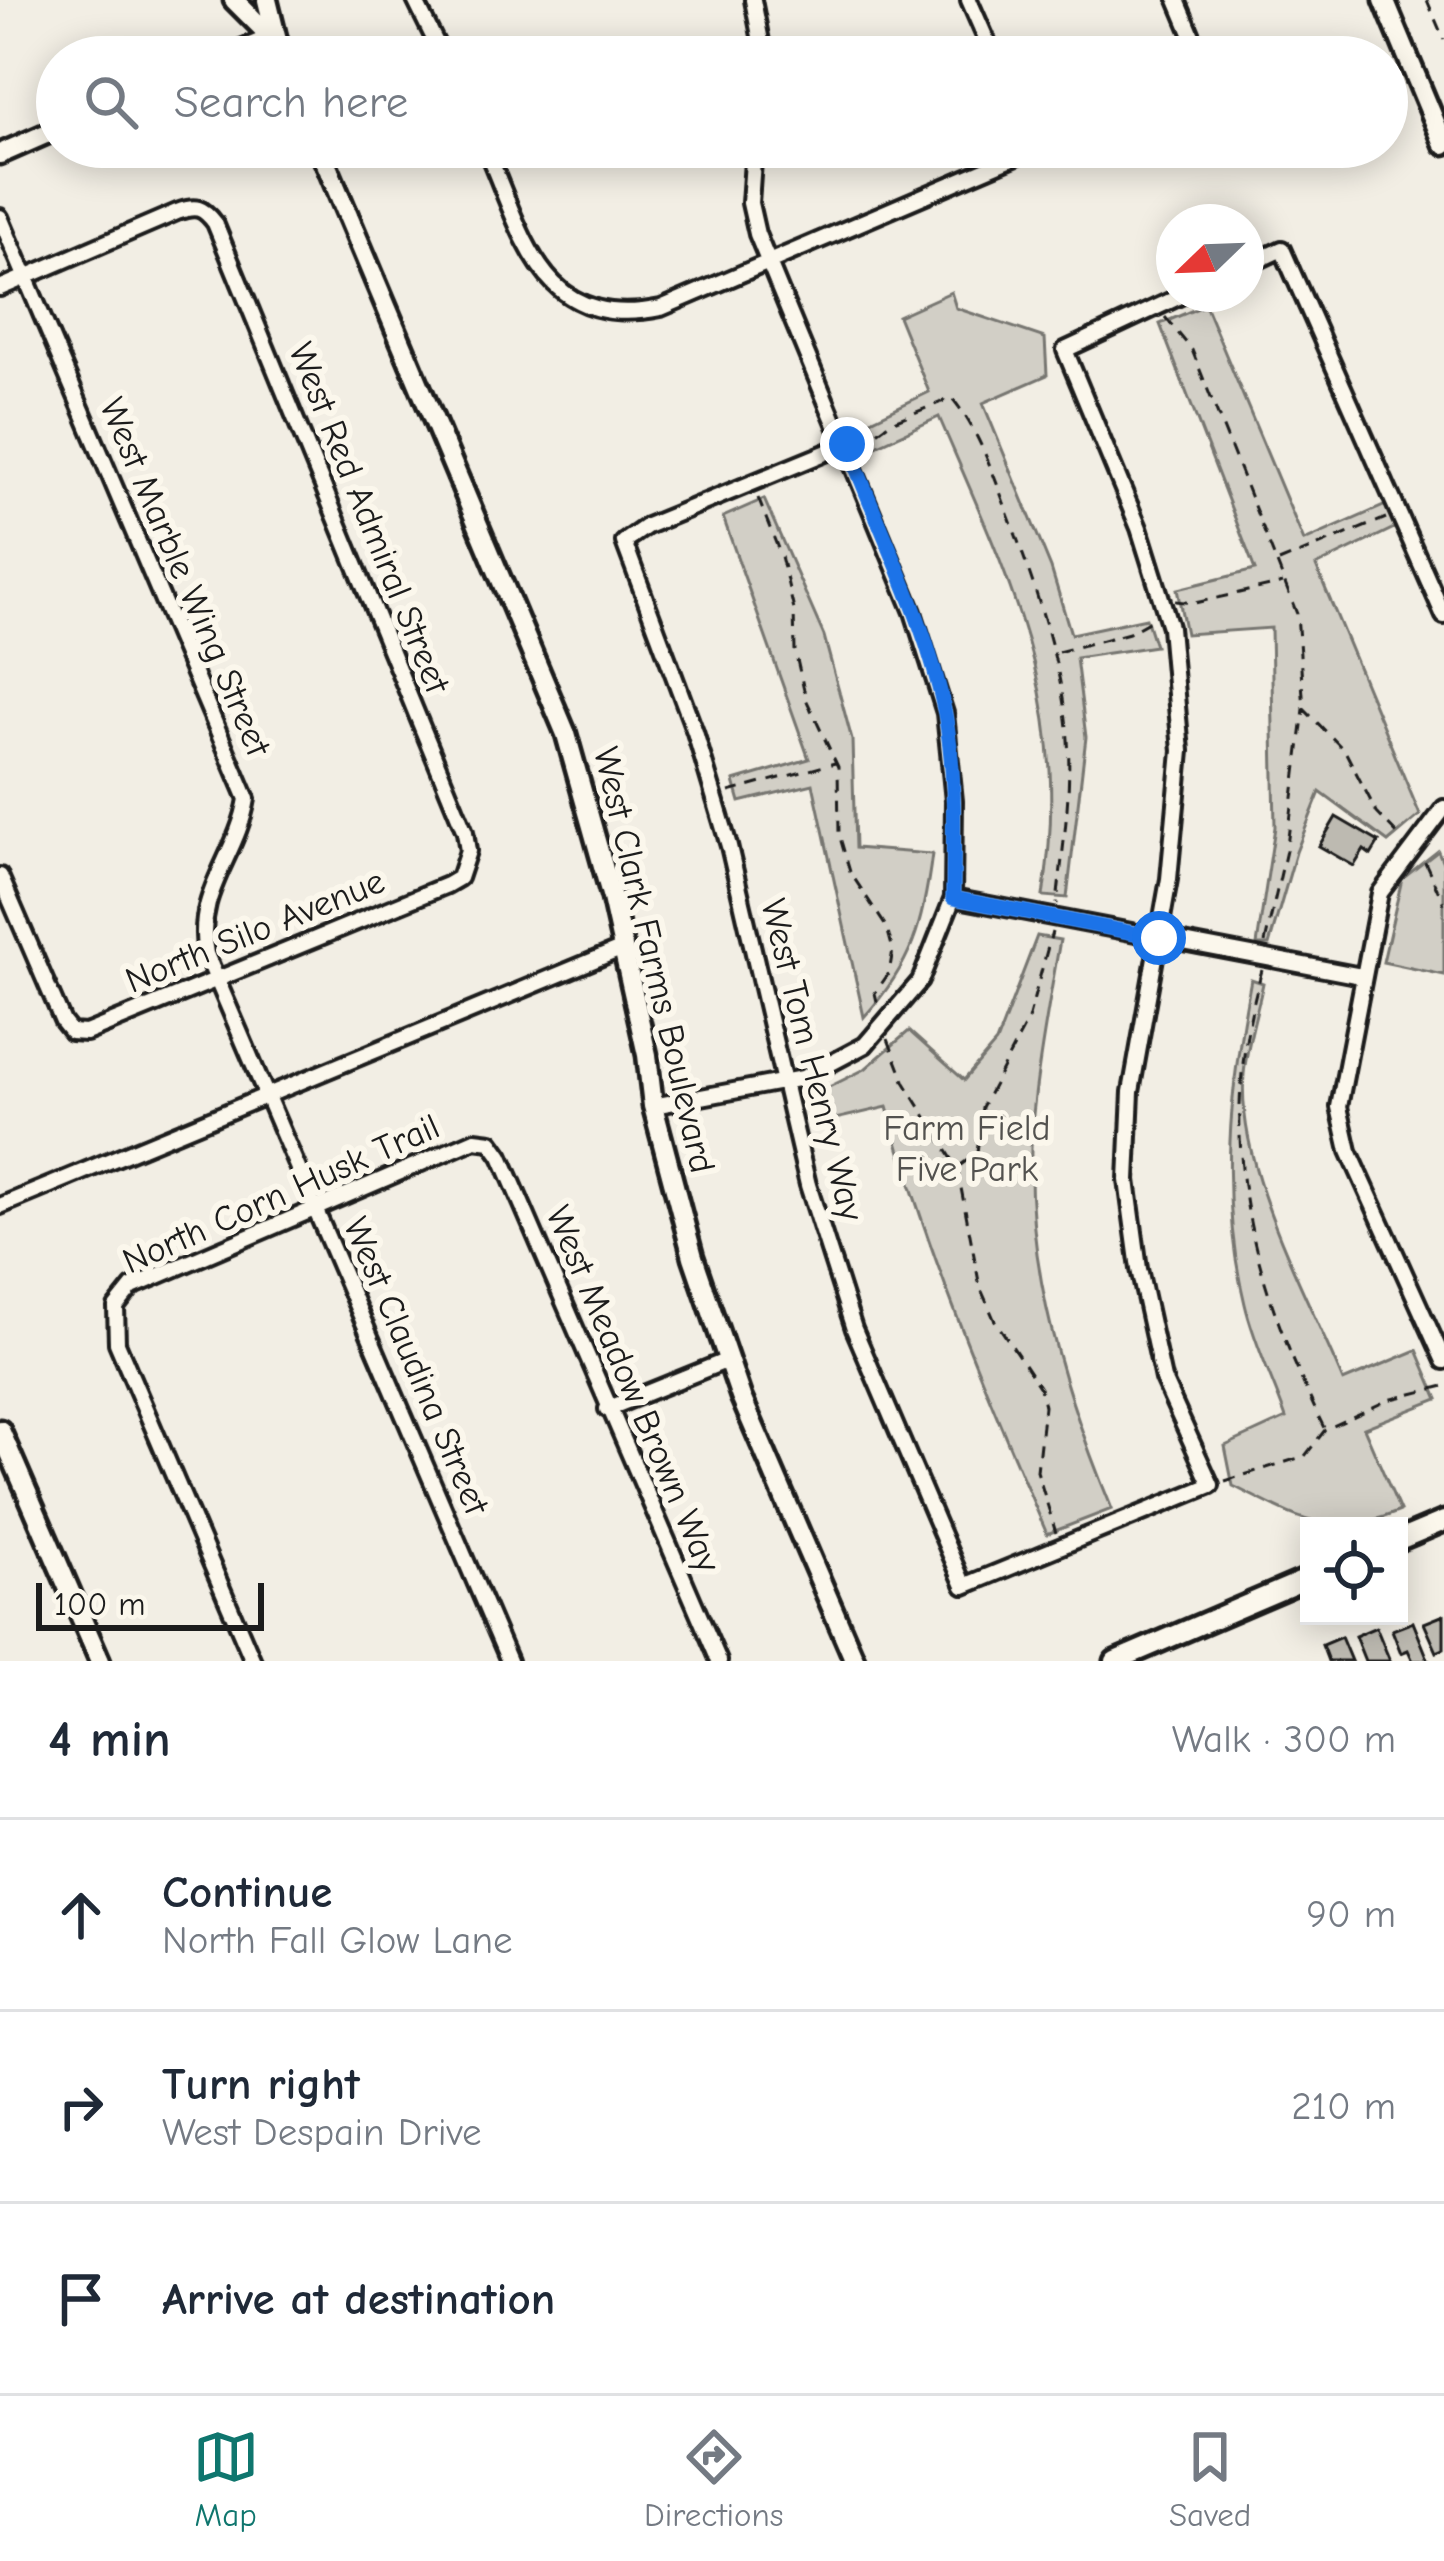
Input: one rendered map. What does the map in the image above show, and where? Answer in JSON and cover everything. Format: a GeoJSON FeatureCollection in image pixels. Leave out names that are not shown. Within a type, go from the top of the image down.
{"type":"FeatureCollection","features":[{"type":"Feature","properties":{"kind":"street"},"geometry":{"type":"LineString","coordinates":[[234,0],[270,36]]}},
{"type":"Feature","properties":{"kind":"street"},"geometry":{"type":"LineString","coordinates":[[267,0],[272,36]]}},
{"type":"Feature","properties":{"kind":"street"},"geometry":{"type":"LineString","coordinates":[[415,0],[433,36]]}},
{"type":"Feature","properties":{"kind":"street"},"geometry":{"type":"LineString","coordinates":[[753,0],[760,36]]}},
{"type":"Feature","properties":{"kind":"street"},"geometry":{"type":"LineString","coordinates":[[969,0],[985,36]]}},
{"type":"Feature","properties":{"kind":"street"},"geometry":{"type":"LineString","coordinates":[[1177,0],[1192,36]]}},
{"type":"Feature","properties":{"kind":"street"},"geometry":{"type":"LineString","coordinates":[[1384,0],[1399,36]]}},
{"type":"Feature","properties":{"kind":"street"},"geometry":{"type":"LineString","coordinates":[[1408,58],[1444,144]]}},
{"type":"Feature","properties":{"kind":"street"},"geometry":{"type":"LineString","coordinates":[[0,154],[36,138]]}},
{"type":"Feature","properties":{"kind":"street","name":"West Clark Farms Boulevard"},"geometry":{"type":"LineString","coordinates":[[328,168],[566,734],[623,948],[652,1106],[728,1360],[854,1661]]}},
{"type":"Feature","properties":{"kind":"street"},"geometry":{"type":"LineString","coordinates":[[494,168],[539,270],[564,297],[593,310],[625,315],[662,308],[988,168]]}},
{"type":"Feature","properties":{"kind":"street"},"geometry":{"type":"LineString","coordinates":[[652,1106],[803,1078],[865,1046],[920,981],[953,898],[953,801],[945,713],[914,612],[769,261],[750,203],[752,168]]}},
{"type":"Feature","properties":{"kind":"street","name":"West Red Admiral Street"},"geometry":{"type":"LineString","coordinates":[[25,277],[193,206],[205,209],[215,223],[465,832],[466,866]]}},
{"type":"Feature","properties":{"kind":"street","name":"West Marble Wing Street"},"geometry":{"type":"LineString","coordinates":[[0,218],[247,799],[242,830],[214,883],[200,925],[216,980],[265,1096]]}},
{"type":"Feature","properties":{"kind":"street"},"geometry":{"type":"LineString","coordinates":[[1264,258],[1282,249],[1444,616]]}},
{"type":"Feature","properties":{"kind":"street"},"geometry":{"type":"LineString","coordinates":[[0,287],[25,277]]}},
{"type":"Feature","properties":{"kind":"street"},"geometry":{"type":"LineString","coordinates":[[1156,307],[1065,350],[1139,528],[1170,627],[1181,751],[1159,938],[1131,1092],[1127,1180],[1138,1269],[1163,1379],[1210,1485]]}},
{"type":"Feature","properties":{"kind":"street","name":"West Tom Henry Way"},"geometry":{"type":"LineString","coordinates":[[848,448],[647,526],[624,542],[714,796],[782,1082],[854,1329],[964,1586],[1210,1485]]}},
{"type":"Feature","properties":{"kind":"street"},"geometry":{"type":"LineString","coordinates":[[1444,808],[1380,893],[1339,1107],[1349,1151],[1444,1361]]}},
{"type":"Feature","properties":{"kind":"street","name":"North Silo Avenue"},"geometry":{"type":"LineString","coordinates":[[0,876],[63,1022],[71,1032],[86,1033],[447,885],[466,866]]}},
{"type":"Feature","properties":{"kind":"street"},"geometry":{"type":"LineString","coordinates":[[953,898],[1361,976]]}},
{"type":"Feature","properties":{"kind":"street"},"geometry":{"type":"LineString","coordinates":[[0,1206],[623,948]]}},
{"type":"Feature","properties":{"kind":"street","name":"West Claudina Street"},"geometry":{"type":"LineString","coordinates":[[265,1096],[509,1661]]}},
{"type":"Feature","properties":{"kind":"street","name":"North Corn Husk Trail"},"geometry":{"type":"LineString","coordinates":[[253,1661],[113,1323],[116,1307],[132,1287],[314,1206],[475,1140],[491,1142]]}},
{"type":"Feature","properties":{"kind":"street","name":"West Meadow Brown Way"},"geometry":{"type":"LineString","coordinates":[[491,1142],[502,1156],[719,1661]]}},
{"type":"Feature","properties":{"kind":"street"},"geometry":{"type":"LineString","coordinates":[[608,1409],[728,1360]]}},
{"type":"Feature","properties":{"kind":"street"},"geometry":{"type":"LineString","coordinates":[[0,1430],[100,1661]]}},
{"type":"Feature","properties":{"kind":"street"},"geometry":{"type":"LineString","coordinates":[[1408,1536],[1444,1521]]}},
{"type":"Feature","properties":{"kind":"street"},"geometry":{"type":"LineString","coordinates":[[1115,1661],[1300,1582]]}},
{"type":"Feature","properties":{"kind":"path"},"geometry":{"type":"LineString","coordinates":[[1427,0],[1444,40]]}},
{"type":"Feature","properties":{"kind":"path"},"geometry":{"type":"LineString","coordinates":[[1161,312],[1192,350],[1298,614],[1304,709],[1297,788],[1236,1088],[1249,1226],[1294,1366],[1324,1430]]}},
{"type":"Feature","properties":{"kind":"path"},"geometry":{"type":"LineString","coordinates":[[848,448],[891,422],[952,398],[965,413],[1003,500],[1054,653],[1066,723],[1067,804],[1056,918],[1028,1020],[982,1107],[976,1153],[957,1168]]}},
{"type":"Feature","properties":{"kind":"path"},"geometry":{"type":"LineString","coordinates":[[1277,563],[1400,511]]}},
{"type":"Feature","properties":{"kind":"path"},"geometry":{"type":"LineString","coordinates":[[1054,653],[1130,634],[1156,617],[1162,599],[1195,603],[1285,582]]}},
{"type":"Feature","properties":{"kind":"path"},"geometry":{"type":"LineString","coordinates":[[1304,709],[1345,751],[1377,813],[1424,861],[1444,904]]}},
{"type":"Feature","properties":{"kind":"path"},"geometry":{"type":"LineString","coordinates":[[714,796],[837,763]]}},
{"type":"Feature","properties":{"kind":"path"},"geometry":{"type":"LineString","coordinates":[[1210,1485],[1305,1456],[1324,1430],[1388,1400],[1444,1386]]}},
{"type":"Feature","properties":{"kind":"green space"},"geometry":{"type":"Polygon","coordinates":[[[951,292],[956,308],[1045,338],[1047,375],[983,403],[1051,568],[1071,634],[1146,618],[1155,646],[1076,658],[1086,737],[1067,898],[1043,896],[1050,765],[1043,706],[1012,593],[966,478],[939,417],[874,447],[863,424],[929,392],[898,316],[951,292]]]}},
{"type":"Feature","properties":{"kind":"green space"},"geometry":{"type":"Polygon","coordinates":[[[1188,312],[1208,312],[1304,541],[1386,505],[1396,527],[1316,566],[1420,815],[1388,842],[1320,792],[1296,852],[1269,945],[1257,945],[1275,827],[1271,628],[1186,634],[1177,589],[1255,570],[1160,324],[1188,312]]]}},
{"type":"Feature","properties":{"kind":"green space","name":"Farm Field Five Park"},"geometry":{"type":"Polygon","coordinates":[[[764,499],[824,636],[852,740],[855,848],[932,854],[913,942],[894,979],[864,1017],[813,784],[740,802],[734,781],[809,759],[723,517],[764,499]]]}},
{"type":"Feature","properties":{"kind":"green space"},"geometry":{"type":"Polygon","coordinates":[[[1438,851],[1444,865],[1444,975],[1383,962],[1402,879],[1438,851]]]}},
{"type":"Feature","properties":{"kind":"green space","name":"Farm Field Five Park"},"geometry":{"type":"Polygon","coordinates":[[[1037,936],[1060,940],[1037,1076],[1031,1150],[1037,1255],[1059,1359],[1112,1509],[1047,1534],[940,1270],[887,1107],[814,1124],[807,1098],[865,1069],[909,1031],[964,1080],[996,1043],[1037,936]]]}},
{"type":"Feature","properties":{"kind":"green space"},"geometry":{"type":"Polygon","coordinates":[[[1251,979],[1263,983],[1245,1063],[1244,1111],[1262,1190],[1294,1271],[1343,1381],[1417,1350],[1438,1399],[1364,1428],[1400,1511],[1383,1517],[1300,1518],[1233,1486],[1225,1446],[1286,1418],[1249,1319],[1237,1263],[1229,1182],[1237,1060],[1251,979]]]}},
{"type":"Feature","properties":{"kind":"building"},"geometry":{"type":"Polygon","coordinates":[[[1336,817],[1379,842],[1371,855],[1364,850],[1354,866],[1319,846],[1336,817]]]}},
{"type":"Feature","properties":{"kind":"building"},"geometry":{"type":"Polygon","coordinates":[[[1444,1615],[1444,1649],[1437,1652],[1424,1623],[1444,1615]]]}},
{"type":"Feature","properties":{"kind":"building"},"geometry":{"type":"Polygon","coordinates":[[[1413,1622],[1428,1659],[1413,1661],[1408,1650],[1401,1653],[1392,1630],[1413,1622]]]}},
{"type":"Feature","properties":{"kind":"building"},"geometry":{"type":"Polygon","coordinates":[[[1376,1627],[1390,1661],[1365,1661],[1355,1636],[1376,1627]]]}},
{"type":"Feature","properties":{"kind":"building"},"geometry":{"type":"Polygon","coordinates":[[[1341,1637],[1351,1661],[1328,1661],[1322,1645],[1341,1637]]]}},
{"type":"Feature","properties":{"kind":"route"},"geometry":{"type":"LineString","coordinates":[[847,444],[914,612],[945,713],[953,801],[953,898],[1159,938]]}}]}
